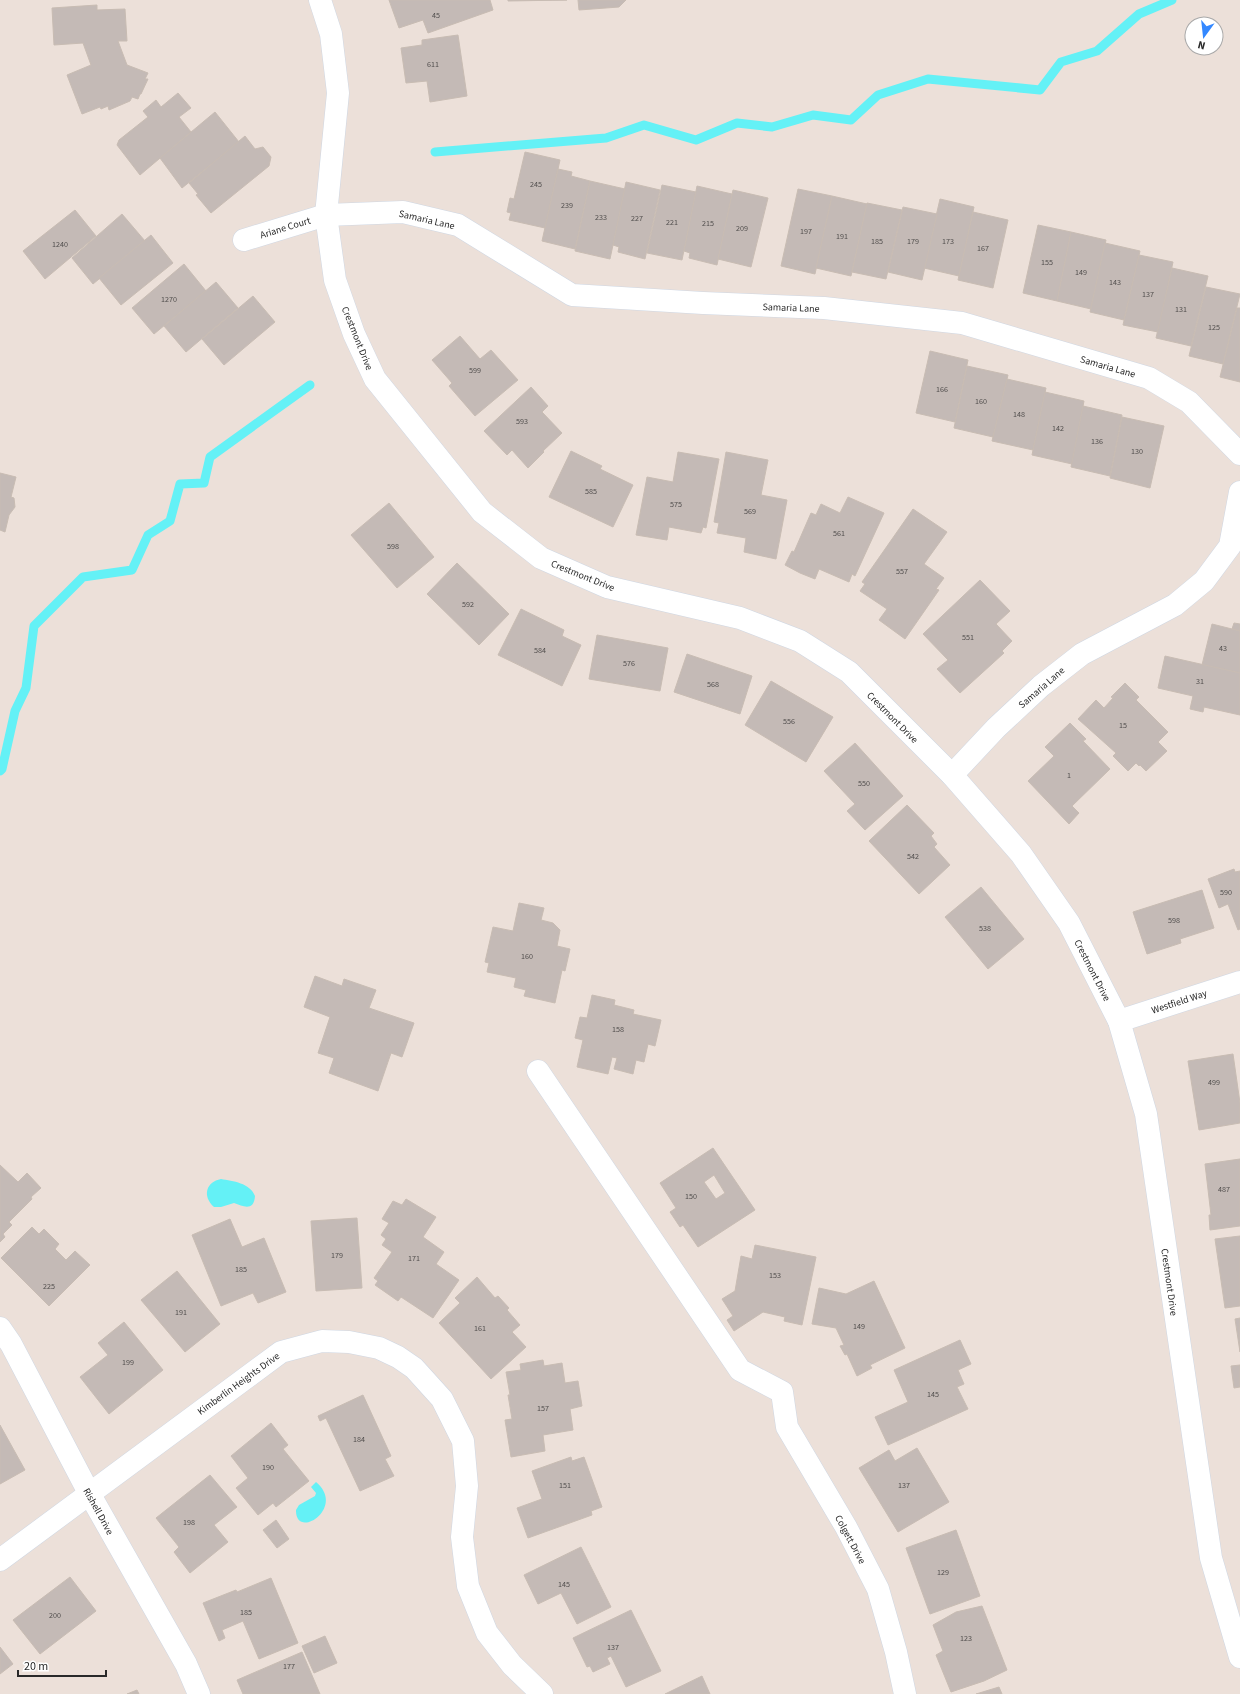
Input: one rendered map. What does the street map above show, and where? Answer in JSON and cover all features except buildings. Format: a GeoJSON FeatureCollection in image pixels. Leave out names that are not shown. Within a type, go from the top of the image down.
{"type":"FeatureCollection","features":[{"type":"Feature","properties":{"kind":"street","name":"Crestmont Drive"},"geometry":{"type":"LineString","coordinates":[[320,0],[331,34],[338,93],[326,215],[335,280],[354,334],[375,380],[482,512],[541,558],[607,587],[740,618],[800,641],[849,672],[952,775],[1021,854],[1069,923],[1119,1021],[1146,1114],[1211,1558],[1240,1657]]}},
{"type":"Feature","properties":{"kind":"street","name":"Samaria Lane"},"geometry":{"type":"LineString","coordinates":[[326,215],[403,212],[458,225],[572,295],[703,303],[824,308],[962,323],[1149,378],[1189,402],[1240,454]]}},
{"type":"Feature","properties":{"kind":"street","name":"Ariane Court"},"geometry":{"type":"LineString","coordinates":[[244,240],[326,215]]}},
{"type":"Feature","properties":{"kind":"street","name":"Samaria Lane"},"geometry":{"type":"LineString","coordinates":[[952,775],[996,728],[1041,686],[1064,667],[1082,654],[1175,605],[1204,581],[1230,546],[1240,492]]}},
{"type":"Feature","properties":{"kind":"street","name":"Westfield Way"},"geometry":{"type":"LineString","coordinates":[[1119,1021],[1240,982]]}},
{"type":"Feature","properties":{"kind":"street","name":"Colgett Drive"},"geometry":{"type":"LineString","coordinates":[[538,1071],[740,1370],[782,1392],[786,1427],[846,1527],[878,1589],[896,1652],[905,1694]]}},
{"type":"Feature","properties":{"kind":"street","name":"Rishell Drive"},"geometry":{"type":"LineString","coordinates":[[0,1328],[11,1344],[89,1493],[186,1664],[199,1694]]}},
{"type":"Feature","properties":{"kind":"street","name":"Kimberlin Heights Drive"},"geometry":{"type":"LineString","coordinates":[[0,1560],[281,1352],[322,1341],[349,1342],[379,1348],[398,1357],[414,1368],[442,1399],[464,1441],[467,1486],[462,1537],[468,1586],[487,1633],[512,1666],[542,1694]]}},
{"type":"Feature","properties":{"kind":"water"},"geometry":{"type":"Polygon","coordinates":[[[221,1179],[241,1183],[249,1188],[255,1196],[253,1204],[248,1207],[234,1203],[221,1207],[214,1207],[210,1203],[207,1190],[212,1183],[221,1179]]]}},
{"type":"Feature","properties":{"kind":"water"},"geometry":{"type":"Polygon","coordinates":[[[316,1482],[324,1492],[326,1502],[323,1510],[317,1517],[310,1522],[303,1522],[298,1519],[296,1510],[299,1505],[315,1496],[316,1493],[311,1487],[316,1482]]]}},
{"type":"Feature","properties":{"kind":"waterway"},"geometry":{"type":"LineString","coordinates":[[435,152],[606,138],[644,125],[696,140],[737,123],[772,127],[813,115],[851,120],[878,95],[928,79],[1040,90],[1061,62],[1097,51],[1139,14],[1172,0]]}},
{"type":"Feature","properties":{"kind":"waterway"},"geometry":{"type":"LineString","coordinates":[[0,771],[2,769],[15,711],[26,688],[34,626],[83,577],[132,570],[148,535],[170,521],[180,484],[204,483],[210,457],[310,385]]}}]}
